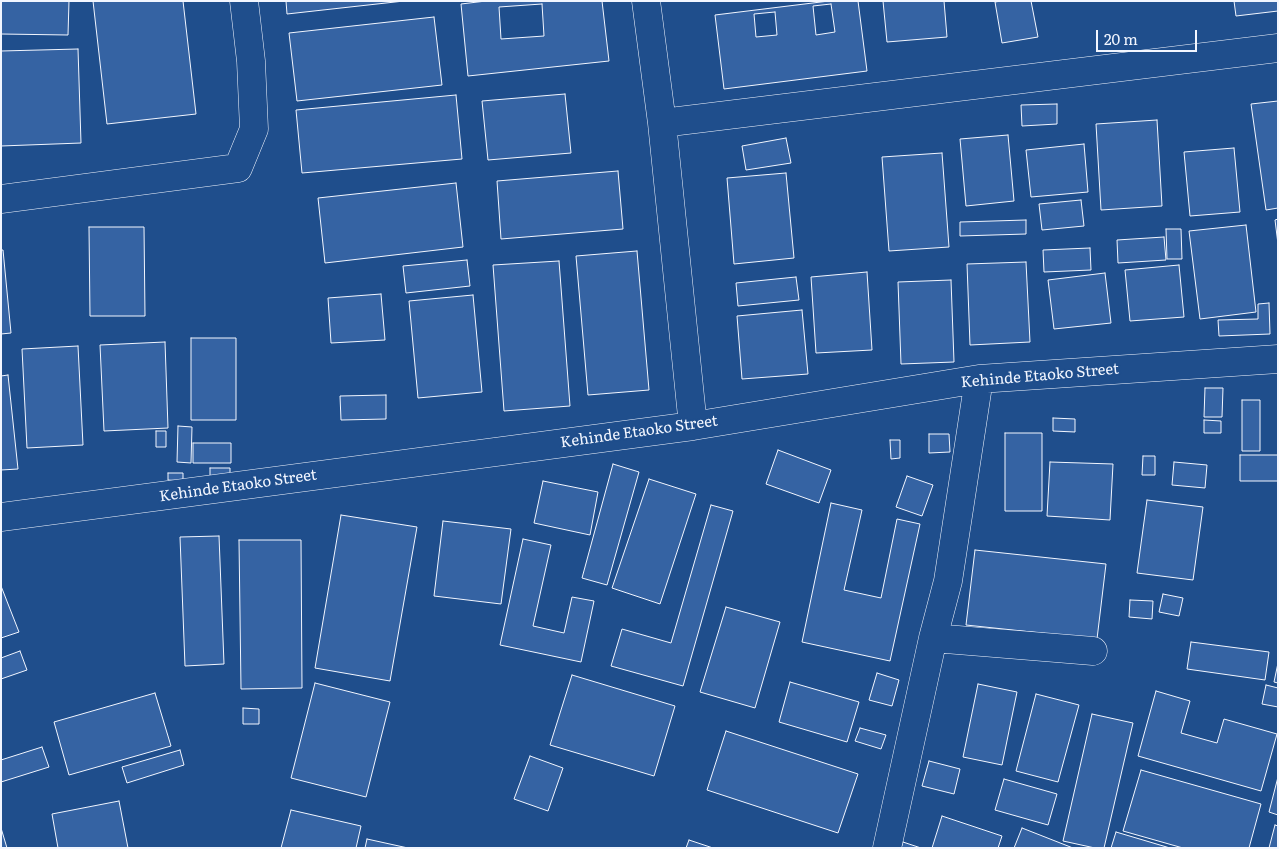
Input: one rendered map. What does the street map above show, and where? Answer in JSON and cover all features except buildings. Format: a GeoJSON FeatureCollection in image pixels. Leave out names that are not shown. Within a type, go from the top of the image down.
{"type":"FeatureCollection","features":[{"type":"Feature","properties":{"kind":"street"},"geometry":{"type":"LineString","coordinates":[[1,199],[238,168],[254,129],[251,61],[244,1]]}},
{"type":"Feature","properties":{"kind":"street"},"geometry":{"type":"LineString","coordinates":[[646,1],[662,123],[693,426]]}},
{"type":"Feature","properties":{"kind":"street"},"geometry":{"type":"LineString","coordinates":[[662,123],[1278,48]]}},
{"type":"Feature","properties":{"kind":"street","name":"Kehinde Etaoko Street"},"geometry":{"type":"LineString","coordinates":[[1,518],[693,426],[979,379],[1278,359]]}},
{"type":"Feature","properties":{"kind":"street"},"geometry":{"type":"LineString","coordinates":[[887,848],[933,638],[948,581],[979,379]]}},
{"type":"Feature","properties":{"kind":"street"},"geometry":{"type":"LineString","coordinates":[[933,638],[1093,651]]}}]}
